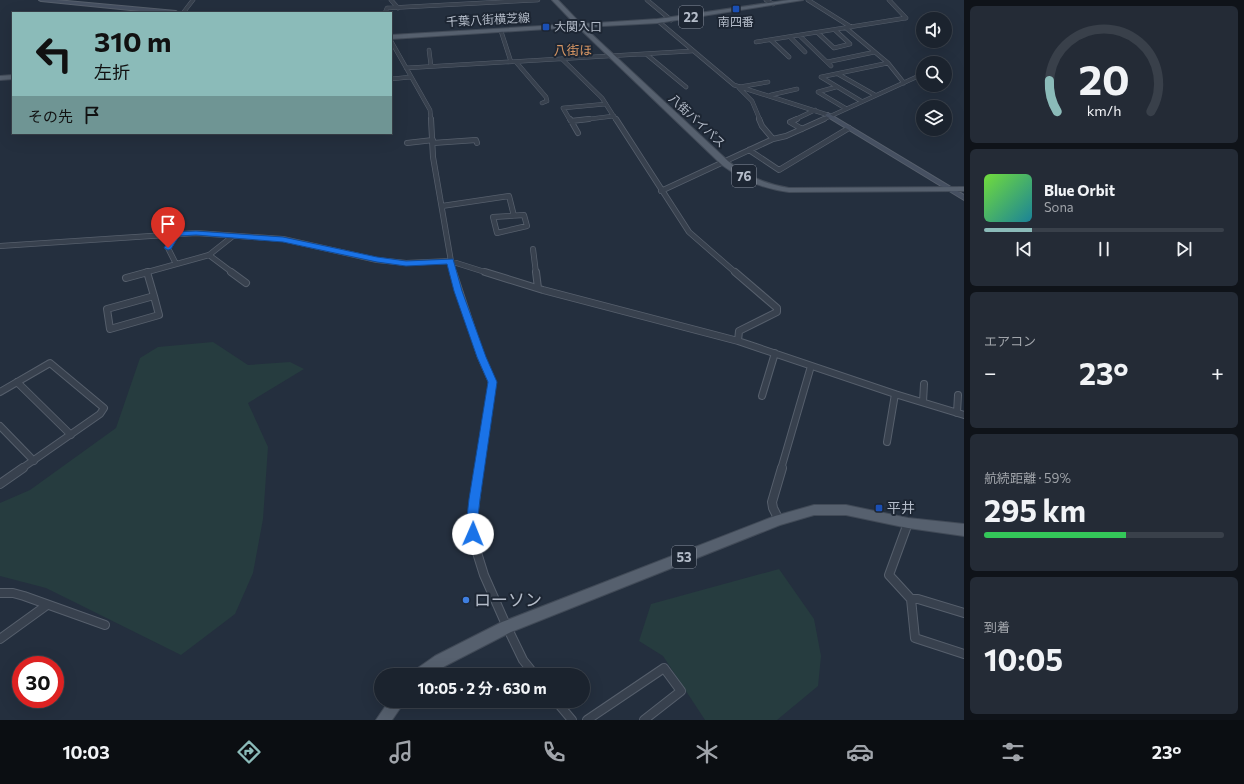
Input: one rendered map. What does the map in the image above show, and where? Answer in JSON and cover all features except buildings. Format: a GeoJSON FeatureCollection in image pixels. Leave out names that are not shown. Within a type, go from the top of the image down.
{"type":"FeatureCollection","features":[{"type":"Feature","properties":{"kind":"main road"},"geometry":{"type":"LineString","coordinates":[[41,0],[143,12]]}},
{"type":"Feature","properties":{"kind":"main road","name":"76"},"geometry":{"type":"LineString","coordinates":[[555,0],[580,26]]}},
{"type":"Feature","properties":{"kind":"main road","name":"千葉八街横芝線"},"geometry":{"type":"LineString","coordinates":[[392,37],[658,22],[800,0]]}},
{"type":"Feature","properties":{"kind":"main road","name":"八街バイパス"},"geometry":{"type":"LineString","coordinates":[[580,26],[725,163],[739,174],[751,180],[775,188],[789,190],[964,189]]}},
{"type":"Feature","properties":{"kind":"main road"},"geometry":{"type":"LineString","coordinates":[[0,78],[12,77]]}},
{"type":"Feature","properties":{"kind":"main road"},"geometry":{"type":"LineString","coordinates":[[828,115],[964,198]]}},
{"type":"Feature","properties":{"kind":"main road","name":"53"},"geometry":{"type":"LineString","coordinates":[[431,668],[507,627],[779,520],[814,510],[846,510],[908,523],[964,530]]}},
{"type":"Feature","properties":{"kind":"main road"},"geometry":{"type":"LineString","coordinates":[[383,720],[392,708]]}},
{"type":"Feature","properties":{"kind":"street"},"geometry":{"type":"LineString","coordinates":[[184,12],[193,0]]}},
{"type":"Feature","properties":{"kind":"street"},"geometry":{"type":"LineString","coordinates":[[391,0],[398,8]]}},
{"type":"Feature","properties":{"kind":"street"},"geometry":{"type":"LineString","coordinates":[[385,12],[387,8],[538,0]]}},
{"type":"Feature","properties":{"kind":"street"},"geometry":{"type":"LineString","coordinates":[[647,0],[671,20]]}},
{"type":"Feature","properties":{"kind":"street"},"geometry":{"type":"LineString","coordinates":[[766,0],[773,4]]}},
{"type":"Feature","properties":{"kind":"street"},"geometry":{"type":"LineString","coordinates":[[808,0],[851,27]]}},
{"type":"Feature","properties":{"kind":"street"},"geometry":{"type":"LineString","coordinates":[[756,42],[906,18],[889,0]]}},
{"type":"Feature","properties":{"kind":"street"},"geometry":{"type":"LineString","coordinates":[[658,22],[738,87],[752,101],[762,126],[773,139]]}},
{"type":"Feature","properties":{"kind":"street"},"geometry":{"type":"LineString","coordinates":[[846,28],[888,63],[904,83]]}},
{"type":"Feature","properties":{"kind":"street"},"geometry":{"type":"LineString","coordinates":[[501,30],[514,62],[546,97],[547,101],[542,103]]}},
{"type":"Feature","properties":{"kind":"street"},"geometry":{"type":"LineString","coordinates":[[818,33],[834,48],[850,44],[835,30]]}},
{"type":"Feature","properties":{"kind":"street"},"geometry":{"type":"LineString","coordinates":[[800,36],[831,66]]}},
{"type":"Feature","properties":{"kind":"street"},"geometry":{"type":"LineString","coordinates":[[392,37],[406,68],[430,110],[433,157],[450,261],[458,291],[481,357],[492,382],[474,499],[472,526],[474,543],[484,575],[507,627],[523,660],[529,668]]}},
{"type":"Feature","properties":{"kind":"street"},"geometry":{"type":"LineString","coordinates":[[790,37],[805,52]]}},
{"type":"Feature","properties":{"kind":"street"},"geometry":{"type":"LineString","coordinates":[[772,40],[789,57]]}},
{"type":"Feature","properties":{"kind":"street"},"geometry":{"type":"LineString","coordinates":[[429,50],[431,66]]}},
{"type":"Feature","properties":{"kind":"street"},"geometry":{"type":"LineString","coordinates":[[406,68],[692,51]]}},
{"type":"Feature","properties":{"kind":"street"},"geometry":{"type":"LineString","coordinates":[[827,62],[875,52]]}},
{"type":"Feature","properties":{"kind":"street"},"geometry":{"type":"LineString","coordinates":[[646,54],[686,87]]}},
{"type":"Feature","properties":{"kind":"street"},"geometry":{"type":"LineString","coordinates":[[562,59],[602,98],[689,232],[777,308],[777,312],[740,331],[738,341]]}},
{"type":"Feature","properties":{"kind":"street"},"geometry":{"type":"LineString","coordinates":[[861,101],[821,77],[888,63]]}},
{"type":"Feature","properties":{"kind":"street"},"geometry":{"type":"LineString","coordinates":[[838,74],[875,95]]}},
{"type":"Feature","properties":{"kind":"street"},"geometry":{"type":"LineString","coordinates":[[392,79],[411,77]]}},
{"type":"Feature","properties":{"kind":"street"},"geometry":{"type":"LineString","coordinates":[[661,191],[725,163],[773,139],[786,136],[828,115],[916,77]]}},
{"type":"Feature","properties":{"kind":"street"},"geometry":{"type":"LineString","coordinates":[[738,87],[768,82]]}},
{"type":"Feature","properties":{"kind":"street"},"geometry":{"type":"LineString","coordinates":[[738,87],[828,115]]}},
{"type":"Feature","properties":{"kind":"street"},"geometry":{"type":"LineString","coordinates":[[836,87],[818,92],[845,108]]}},
{"type":"Feature","properties":{"kind":"street"},"geometry":{"type":"LineString","coordinates":[[769,96],[797,89]]}},
{"type":"Feature","properties":{"kind":"street"},"geometry":{"type":"LineString","coordinates":[[578,133],[563,108],[606,104]]}},
{"type":"Feature","properties":{"kind":"street"},"geometry":{"type":"LineString","coordinates":[[802,129],[790,122],[815,110]]}},
{"type":"Feature","properties":{"kind":"street"},"geometry":{"type":"LineString","coordinates":[[571,121],[614,116]]}},
{"type":"Feature","properties":{"kind":"street"},"geometry":{"type":"LineString","coordinates":[[749,150],[778,170],[848,128]]}},
{"type":"Feature","properties":{"kind":"street"},"geometry":{"type":"LineString","coordinates":[[407,143],[476,140],[477,143]]}},
{"type":"Feature","properties":{"kind":"street"},"geometry":{"type":"LineString","coordinates":[[442,206],[509,196],[514,216]]}},
{"type":"Feature","properties":{"kind":"street"},"geometry":{"type":"LineString","coordinates":[[524,215],[527,226],[497,233],[493,217],[514,216],[524,215]]}},
{"type":"Feature","properties":{"kind":"street"},"geometry":{"type":"LineString","coordinates":[[0,246],[196,233],[283,239],[377,260],[406,263],[450,261],[538,288],[738,341],[894,394],[961,414],[958,395]]}},
{"type":"Feature","properties":{"kind":"street"},"geometry":{"type":"LineString","coordinates":[[176,264],[168,248],[177,234]]}},
{"type":"Feature","properties":{"kind":"street"},"geometry":{"type":"LineString","coordinates":[[126,278],[209,255],[233,236]]}},
{"type":"Feature","properties":{"kind":"street"},"geometry":{"type":"LineString","coordinates":[[533,248],[538,288]]}},
{"type":"Feature","properties":{"kind":"street"},"geometry":{"type":"LineString","coordinates":[[209,255],[246,284]]}},
{"type":"Feature","properties":{"kind":"street"},"geometry":{"type":"LineString","coordinates":[[147,272],[154,296],[159,315],[110,329],[107,309],[154,296]]}},
{"type":"Feature","properties":{"kind":"street"},"geometry":{"type":"LineString","coordinates":[[762,396],[775,353]]}},
{"type":"Feature","properties":{"kind":"street"},"geometry":{"type":"LineString","coordinates":[[0,392],[50,363],[104,408],[100,414],[0,484]]}},
{"type":"Feature","properties":{"kind":"street"},"geometry":{"type":"LineString","coordinates":[[779,520],[773,508],[772,502],[811,366]]}},
{"type":"Feature","properties":{"kind":"street"},"geometry":{"type":"LineString","coordinates":[[17,382],[71,434]]}},
{"type":"Feature","properties":{"kind":"street"},"geometry":{"type":"LineString","coordinates":[[923,402],[924,384]]}},
{"type":"Feature","properties":{"kind":"street"},"geometry":{"type":"LineString","coordinates":[[887,442],[894,394]]}},
{"type":"Feature","properties":{"kind":"street"},"geometry":{"type":"LineString","coordinates":[[0,426],[34,460]]}},
{"type":"Feature","properties":{"kind":"street"},"geometry":{"type":"LineString","coordinates":[[908,523],[889,574],[911,599],[915,638],[964,654]]}},
{"type":"Feature","properties":{"kind":"street"},"geometry":{"type":"LineString","coordinates":[[0,592],[22,594],[47,605],[105,625]]}},
{"type":"Feature","properties":{"kind":"street"},"geometry":{"type":"LineString","coordinates":[[911,599],[918,599],[964,612]]}},
{"type":"Feature","properties":{"kind":"street"},"geometry":{"type":"LineString","coordinates":[[0,639],[47,605]]}},
{"type":"Feature","properties":{"kind":"street"},"geometry":{"type":"LineString","coordinates":[[587,720],[664,668],[681,691],[644,720]]}},
{"type":"Feature","properties":{"kind":"street"},"geometry":{"type":"LineString","coordinates":[[562,708],[572,720]]}},
{"type":"Feature","properties":{"kind":"green space"},"geometry":{"type":"Polygon","coordinates":[[[213,342],[248,365],[290,362],[304,369],[248,403],[268,447],[263,519],[253,573],[235,614],[181,655],[46,588],[0,576],[0,503],[30,490],[116,428],[140,358],[158,347],[213,342]]]}},
{"type":"Feature","properties":{"kind":"green space"},"geometry":{"type":"Polygon","coordinates":[[[779,569],[814,619],[821,656],[818,686],[777,720],[705,720],[663,656],[639,641],[651,604],[779,569]]]}},
{"type":"Feature","properties":{"kind":"place","name":"南四番"},"geometry":{"type":"Point","coordinates":[736,9]}},
{"type":"Feature","properties":{"kind":"place","name":"大関入口"},"geometry":{"type":"Point","coordinates":[546,27]}},
{"type":"Feature","properties":{"kind":"place","name":"平井"},"geometry":{"type":"Point","coordinates":[879,508]}},
{"type":"Feature","properties":{"kind":"place","name":"ローソン"},"geometry":{"type":"Point","coordinates":[466,600]}},
{"type":"Feature","properties":{"kind":"district","name":"八街ほ"},"geometry":{"type":"Point","coordinates":[573,50]}},
{"type":"Feature","properties":{"kind":"route"},"geometry":{"type":"LineString","coordinates":[[168,248],[177,234],[196,233],[283,239],[377,260],[406,263],[450,261],[458,291],[481,357],[492,382],[474,499],[472,526],[473,534]]}}]}
